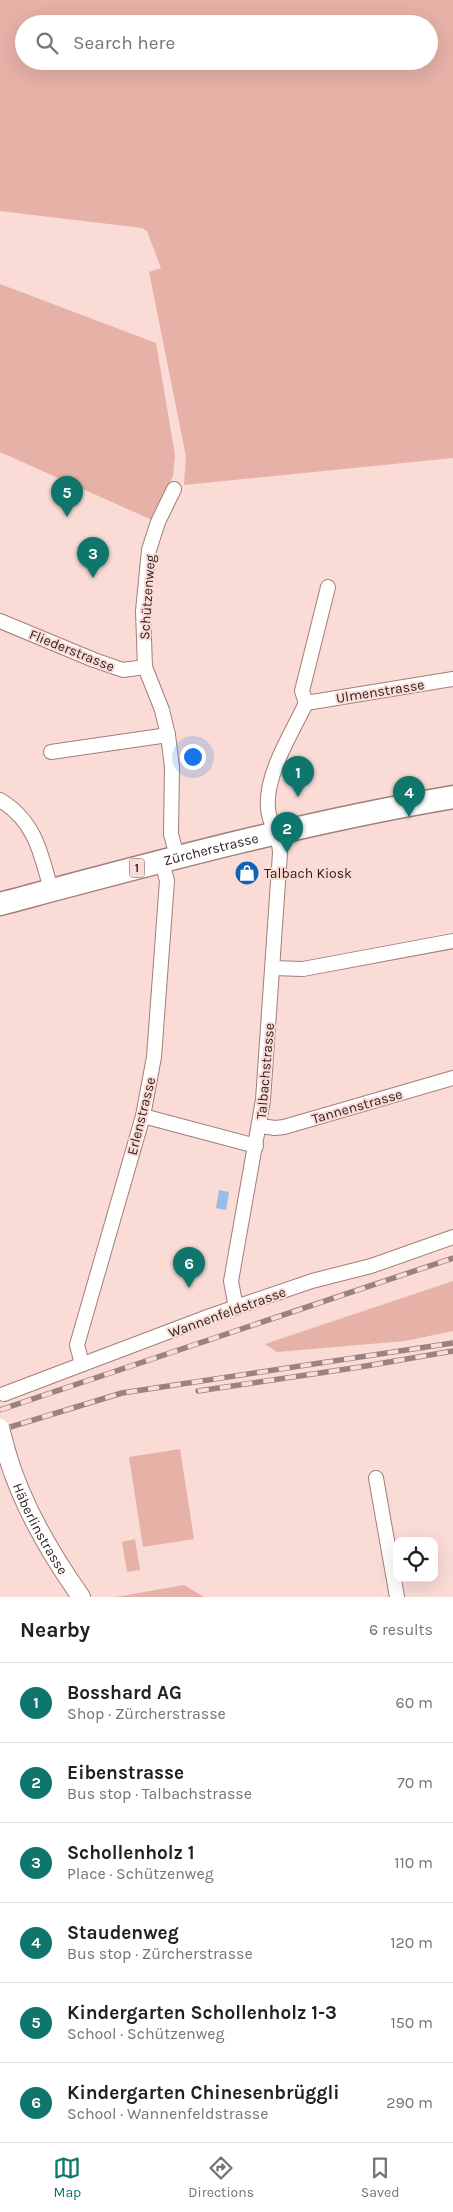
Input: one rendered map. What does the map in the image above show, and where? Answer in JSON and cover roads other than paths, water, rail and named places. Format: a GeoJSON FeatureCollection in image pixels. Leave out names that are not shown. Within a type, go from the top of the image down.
{"type":"FeatureCollection","features":[{"type":"Feature","properties":{"kind":"main road","name":"Zürcherstrasse"},"geometry":{"type":"LineString","coordinates":[[0,904],[274,832],[453,797]]}},
{"type":"Feature","properties":{"kind":"street","name":"Schützenweg"},"geometry":{"type":"LineString","coordinates":[[169,859],[172,767],[168,735],[162,710],[146,667],[143,611],[149,550],[158,522],[174,489]]}},
{"type":"Feature","properties":{"kind":"street"},"geometry":{"type":"LineString","coordinates":[[274,832],[270,824],[267,804],[271,776],[306,703],[302,691],[328,587]]}},
{"type":"Feature","properties":{"kind":"street","name":"Fliederstrasse"},"geometry":{"type":"LineString","coordinates":[[0,621],[123,670],[146,667]]}},
{"type":"Feature","properties":{"kind":"street","name":"Ulmenstrasse"},"geometry":{"type":"LineString","coordinates":[[306,703],[453,679]]}},
{"type":"Feature","properties":{"kind":"street"},"geometry":{"type":"LineString","coordinates":[[52,752],[168,735]]}},
{"type":"Feature","properties":{"kind":"street"},"geometry":{"type":"LineString","coordinates":[[0,800],[10,806],[25,820],[35,837],[51,890]]}},
{"type":"Feature","properties":{"kind":"street","name":"Talbachstrasse"},"geometry":{"type":"LineString","coordinates":[[236,1308],[231,1281],[260,1126],[273,968],[280,852],[278,838],[274,832]]}},
{"type":"Feature","properties":{"kind":"street","name":"Erlenstrasse"},"geometry":{"type":"LineString","coordinates":[[82,1364],[78,1345],[143,1116],[154,1057],[169,859]]}},
{"type":"Feature","properties":{"kind":"street"},"geometry":{"type":"LineString","coordinates":[[273,968],[303,969],[453,941]]}},
{"type":"Feature","properties":{"kind":"street","name":"Tannenstrasse"},"geometry":{"type":"LineString","coordinates":[[260,1126],[284,1127],[453,1078]]}},
{"type":"Feature","properties":{"kind":"street"},"geometry":{"type":"LineString","coordinates":[[143,1116],[256,1146]]}},
{"type":"Feature","properties":{"kind":"street","name":"Wannenfeldstrasse"},"geometry":{"type":"LineString","coordinates":[[4,1394],[312,1281],[371,1266],[453,1237]]}},
{"type":"Feature","properties":{"kind":"street","name":"Häberlinstrasse"},"geometry":{"type":"LineString","coordinates":[[0,1428],[22,1497],[41,1534],[81,1597]]}},
{"type":"Feature","properties":{"kind":"street"},"geometry":{"type":"LineString","coordinates":[[376,1478],[397,1597]]}},
{"type":"Feature","properties":{"kind":"water"},"geometry":{"type":"Polygon","coordinates":[[[219,1190],[229,1192],[226,1210],[216,1208],[219,1190]]]}},
{"type":"Feature","properties":{"kind":"railway"},"geometry":{"type":"LineString","coordinates":[[0,1410],[453,1258]]}},
{"type":"Feature","properties":{"kind":"railway"},"geometry":{"type":"LineString","coordinates":[[0,1430],[122,1393],[453,1343]]}},
{"type":"Feature","properties":{"kind":"railway"},"geometry":{"type":"LineString","coordinates":[[198,1391],[453,1351]]}},
{"type":"Feature","properties":{"kind":"place","name":"Kindergarten Schollenholz 1-3"},"geometry":{"type":"Point","coordinates":[67,517]}},
{"type":"Feature","properties":{"kind":"place","name":"Schollenholz 1"},"geometry":{"type":"Point","coordinates":[93,578]}},
{"type":"Feature","properties":{"kind":"place","name":"Bosshard AG"},"geometry":{"type":"Point","coordinates":[298,797]}},
{"type":"Feature","properties":{"kind":"place","name":"Staudenweg"},"geometry":{"type":"Point","coordinates":[409,817]}},
{"type":"Feature","properties":{"kind":"place","name":"Eibenstrasse"},"geometry":{"type":"Point","coordinates":[287,853]}},
{"type":"Feature","properties":{"kind":"place","name":"Talbach Kiosk"},"geometry":{"type":"Point","coordinates":[247,873]}},
{"type":"Feature","properties":{"kind":"place","name":"Kindergarten Chinesenbrüggli"},"geometry":{"type":"Point","coordinates":[189,1288]}}]}
